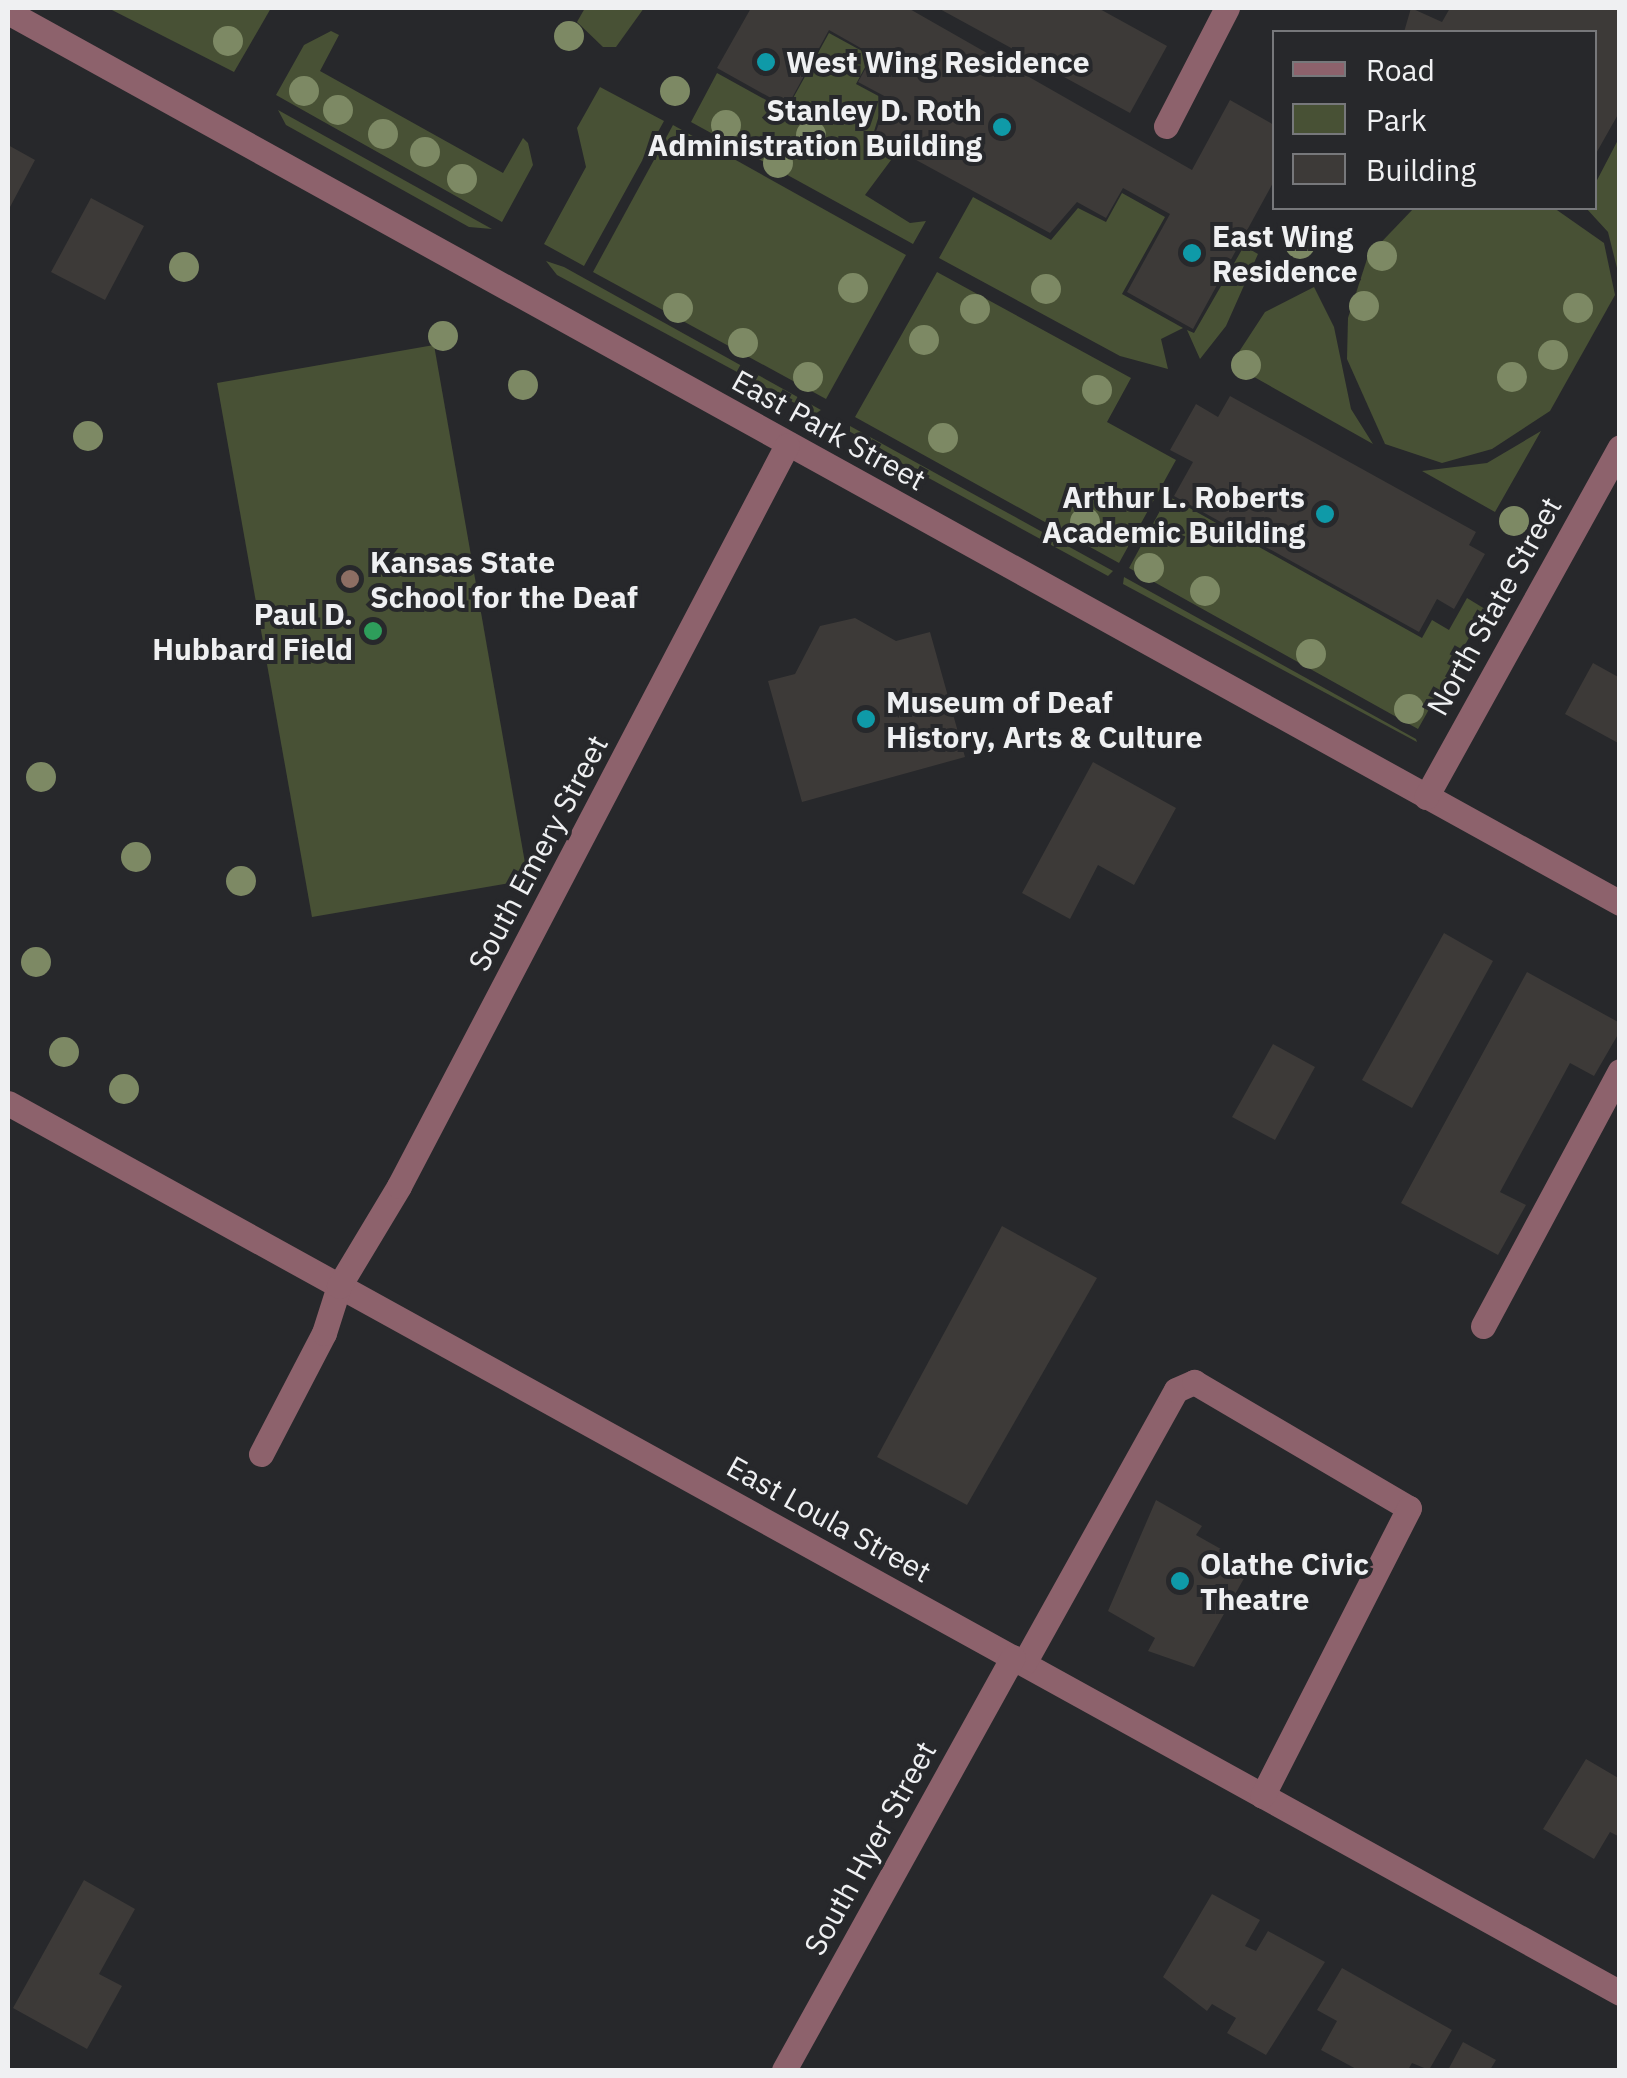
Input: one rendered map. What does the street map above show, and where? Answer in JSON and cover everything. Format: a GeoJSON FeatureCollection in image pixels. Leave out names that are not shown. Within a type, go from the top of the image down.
{"type":"FeatureCollection","features":[{"type":"Feature","properties":{"kind":"street"},"geometry":{"type":"LineString","coordinates":[[1166,126],[1226,8]]}},
{"type":"Feature","properties":{"kind":"street","name":"East Park Street"},"geometry":{"type":"LineString","coordinates":[[8,12],[1620,903]]}},
{"type":"Feature","properties":{"kind":"street","name":"South Emery Street"},"geometry":{"type":"LineString","coordinates":[[262,1454],[324,1334],[339,1286],[399,1186],[787,445]]}},
{"type":"Feature","properties":{"kind":"street","name":"North State Street"},"geometry":{"type":"LineString","coordinates":[[1426,797],[1620,448]]}},
{"type":"Feature","properties":{"kind":"street"},"geometry":{"type":"LineString","coordinates":[[1483,1326],[1620,1072]]}},
{"type":"Feature","properties":{"kind":"street","name":"East Loula Street"},"geometry":{"type":"LineString","coordinates":[[8,1103],[1620,1993]]}},
{"type":"Feature","properties":{"kind":"street","name":"South Hyer Street"},"geometry":{"type":"LineString","coordinates":[[784,2070],[1176,1390],[1194,1382],[1409,1508],[1381,1570],[1262,1796]]}},
{"type":"Feature","properties":{"kind":"green space"},"geometry":{"type":"Polygon","coordinates":[[[108,8],[271,8],[234,72],[108,8]]]}},
{"type":"Feature","properties":{"kind":"green space"},"geometry":{"type":"Polygon","coordinates":[[[585,8],[644,8],[616,47],[603,47],[577,22],[585,8]]]}},
{"type":"Feature","properties":{"kind":"green space"},"geometry":{"type":"Polygon","coordinates":[[[331,31],[339,35],[320,71],[503,173],[523,138],[528,143],[533,165],[502,222],[276,95],[304,45],[331,31]]]}},
{"type":"Feature","properties":{"kind":"green space"},"geometry":{"type":"Polygon","coordinates":[[[829,33],[871,56],[856,84],[884,99],[872,138],[897,152],[865,195],[910,223],[926,221],[913,244],[691,122],[717,73],[786,111],[829,33]]]}},
{"type":"Feature","properties":{"kind":"green space"},"geometry":{"type":"Polygon","coordinates":[[[600,87],[664,121],[584,266],[544,244],[586,167],[577,128],[600,87]]]}},
{"type":"Feature","properties":{"kind":"green space"},"geometry":{"type":"Polygon","coordinates":[[[278,110],[492,229],[469,227],[286,125],[278,110]]]}},
{"type":"Feature","properties":{"kind":"green space"},"geometry":{"type":"Polygon","coordinates":[[[673,125],[906,255],[826,399],[593,272],[673,125]]]}},
{"type":"Feature","properties":{"kind":"green space"},"geometry":{"type":"Polygon","coordinates":[[[1619,138],[1619,276],[1608,232],[1588,210],[1597,210],[1597,180],[1619,138]]]}},
{"type":"Feature","properties":{"kind":"green space"},"geometry":{"type":"Polygon","coordinates":[[[1122,193],[1165,217],[1122,294],[1183,328],[1161,339],[1168,369],[1120,356],[939,258],[973,197],[1051,240],[1078,208],[1106,222],[1122,193]]]}},
{"type":"Feature","properties":{"kind":"green space"},"geometry":{"type":"Polygon","coordinates":[[[1412,210],[1557,210],[1604,243],[1615,295],[1550,411],[1492,449],[1442,463],[1385,444],[1347,359],[1348,318],[1368,256],[1412,210]]]}},
{"type":"Feature","properties":{"kind":"green space"},"geometry":{"type":"Polygon","coordinates":[[[1244,246],[1258,254],[1226,326],[1200,359],[1187,330],[1194,333],[1244,246]]]}},
{"type":"Feature","properties":{"kind":"green space"},"geometry":{"type":"Polygon","coordinates":[[[546,261],[564,267],[821,410],[815,414],[557,275],[546,261]]]}},
{"type":"Feature","properties":{"kind":"green space"},"geometry":{"type":"Polygon","coordinates":[[[937,272],[1131,378],[1107,422],[1176,460],[1119,563],[855,417],[937,272]]]}},
{"type":"Feature","properties":{"kind":"green space"},"geometry":{"type":"Polygon","coordinates":[[[1314,287],[1334,327],[1351,409],[1373,444],[1231,364],[1265,312],[1314,287]]]}},
{"type":"Feature","properties":{"kind":"green space","name":"Paul D. Hubbard Field"},"geometry":{"type":"Polygon","coordinates":[[[434,345],[528,880],[312,917],[217,383],[434,345]]]}},
{"type":"Feature","properties":{"kind":"green space"},"geometry":{"type":"Polygon","coordinates":[[[850,426],[1113,571],[1108,576],[850,435],[850,426]]]}},
{"type":"Feature","properties":{"kind":"green space"},"geometry":{"type":"Polygon","coordinates":[[[1541,431],[1495,512],[1422,471],[1487,463],[1541,431]]]}},
{"type":"Feature","properties":{"kind":"green space"},"geometry":{"type":"Polygon","coordinates":[[[1168,496],[1422,638],[1432,620],[1449,630],[1467,598],[1485,609],[1418,729],[1129,568],[1168,496]]]}},
{"type":"Feature","properties":{"kind":"green space"},"geometry":{"type":"Polygon","coordinates":[[[1124,577],[1416,739],[1417,742],[1123,584],[1124,577]]]}},
{"type":"Feature","properties":{"kind":"building"},"geometry":{"type":"Polygon","coordinates":[[[751,8],[908,8],[1192,170],[1230,100],[1272,124],[1272,185],[1193,329],[1127,292],[1170,214],[1123,188],[1106,218],[1077,202],[1050,233],[874,137],[888,98],[858,82],[873,55],[829,30],[787,107],[717,68],[751,8]]]}},
{"type":"Feature","properties":{"kind":"building"},"geometry":{"type":"Polygon","coordinates":[[[938,8],[1098,8],[1167,46],[1130,113],[938,8]]]}},
{"type":"Feature","properties":{"kind":"building"},"geometry":{"type":"Polygon","coordinates":[[[1411,8],[1442,22],[1450,8],[1620,8],[1620,111],[1597,152],[1597,30],[1405,30],[1411,8]]]}},
{"type":"Feature","properties":{"kind":"building"},"geometry":{"type":"Polygon","coordinates":[[[8,145],[35,160],[10,207],[8,206],[8,145]]]}},
{"type":"Feature","properties":{"kind":"building"},"geometry":{"type":"Polygon","coordinates":[[[91,198],[144,226],[105,300],[51,272],[91,198]]]}},
{"type":"Feature","properties":{"kind":"building","name":"Arthur L. Roberts Academic Building"},"geometry":{"type":"Polygon","coordinates":[[[1230,396],[1476,532],[1469,545],[1485,554],[1454,609],[1437,599],[1419,632],[1174,496],[1193,462],[1170,450],[1196,404],[1218,417],[1230,396]]]}},
{"type":"Feature","properties":{"kind":"building","name":"Museum of Deaf History, Arts & Culture"},"geometry":{"type":"Polygon","coordinates":[[[855,618],[896,641],[930,632],[965,757],[802,802],[768,681],[795,674],[820,626],[855,618]]]}},
{"type":"Feature","properties":{"kind":"building"},"geometry":{"type":"Polygon","coordinates":[[[1593,663],[1620,678],[1620,744],[1565,714],[1593,663]]]}},
{"type":"Feature","properties":{"kind":"building"},"geometry":{"type":"Polygon","coordinates":[[[1093,762],[1176,808],[1134,885],[1098,865],[1070,919],[1022,893],[1093,762]]]}},
{"type":"Feature","properties":{"kind":"building"},"geometry":{"type":"Polygon","coordinates":[[[1444,933],[1493,961],[1412,1108],[1362,1080],[1444,933]]]}},
{"type":"Feature","properties":{"kind":"building"},"geometry":{"type":"Polygon","coordinates":[[[1527,972],[1620,1023],[1620,1031],[1594,1076],[1570,1063],[1500,1192],[1526,1205],[1498,1255],[1401,1203],[1527,972]]]}},
{"type":"Feature","properties":{"kind":"building"},"geometry":{"type":"Polygon","coordinates":[[[1273,1044],[1315,1067],[1275,1140],[1232,1117],[1273,1044]]]}},
{"type":"Feature","properties":{"kind":"building"},"geometry":{"type":"Polygon","coordinates":[[[1002,1226],[1097,1278],[967,1505],[877,1457],[1002,1226]]]}},
{"type":"Feature","properties":{"kind":"building","name":"Olathe Civic Theatre"},"geometry":{"type":"Polygon","coordinates":[[[1156,1500],[1202,1526],[1196,1535],[1251,1566],[1194,1667],[1148,1651],[1155,1638],[1108,1611],[1156,1500]]]}},
{"type":"Feature","properties":{"kind":"building"},"geometry":{"type":"Polygon","coordinates":[[[1586,1759],[1620,1779],[1620,1837],[1610,1832],[1594,1859],[1543,1829],[1586,1759]]]}},
{"type":"Feature","properties":{"kind":"building"},"geometry":{"type":"Polygon","coordinates":[[[84,1880],[135,1909],[99,1974],[122,1986],[87,2049],[13,2008],[84,1880]]]}},
{"type":"Feature","properties":{"kind":"building"},"geometry":{"type":"Polygon","coordinates":[[[1212,1894],[1260,1920],[1245,1946],[1256,1951],[1268,1931],[1325,1962],[1266,2055],[1227,2033],[1236,2018],[1212,2004],[1207,2011],[1163,1977],[1212,1894]]]}},
{"type":"Feature","properties":{"kind":"building"},"geometry":{"type":"Polygon","coordinates":[[[1342,1968],[1452,2030],[1429,2070],[1412,2063],[1408,2070],[1358,2070],[1321,2050],[1337,2021],[1317,2010],[1342,1968]]]}},
{"type":"Feature","properties":{"kind":"building"},"geometry":{"type":"Polygon","coordinates":[[[1463,2042],[1496,2060],[1490,2070],[1448,2070],[1463,2042]]]}},
{"type":"Feature","properties":{"kind":"place","name":"West Wing Residence"},"geometry":{"type":"Point","coordinates":[766,62]}},
{"type":"Feature","properties":{"kind":"place","name":"Stanley D. Roth Administration Building"},"geometry":{"type":"Point","coordinates":[1002,127]}},
{"type":"Feature","properties":{"kind":"place","name":"East Wing Residence"},"geometry":{"type":"Point","coordinates":[1192,253]}},
{"type":"Feature","properties":{"kind":"place","name":"Arthur L. Roberts Academic Building"},"geometry":{"type":"Point","coordinates":[1325,514]}},
{"type":"Feature","properties":{"kind":"place","name":"Kansas State School for the Deaf"},"geometry":{"type":"Point","coordinates":[350,579]}},
{"type":"Feature","properties":{"kind":"place","name":"Paul D. Hubbard Field"},"geometry":{"type":"Point","coordinates":[373,631]}},
{"type":"Feature","properties":{"kind":"place","name":"Museum of Deaf History, Arts & Culture"},"geometry":{"type":"Point","coordinates":[866,719]}},
{"type":"Feature","properties":{"kind":"place","name":"Olathe Civic Theatre"},"geometry":{"type":"Point","coordinates":[1180,1581]}}]}
